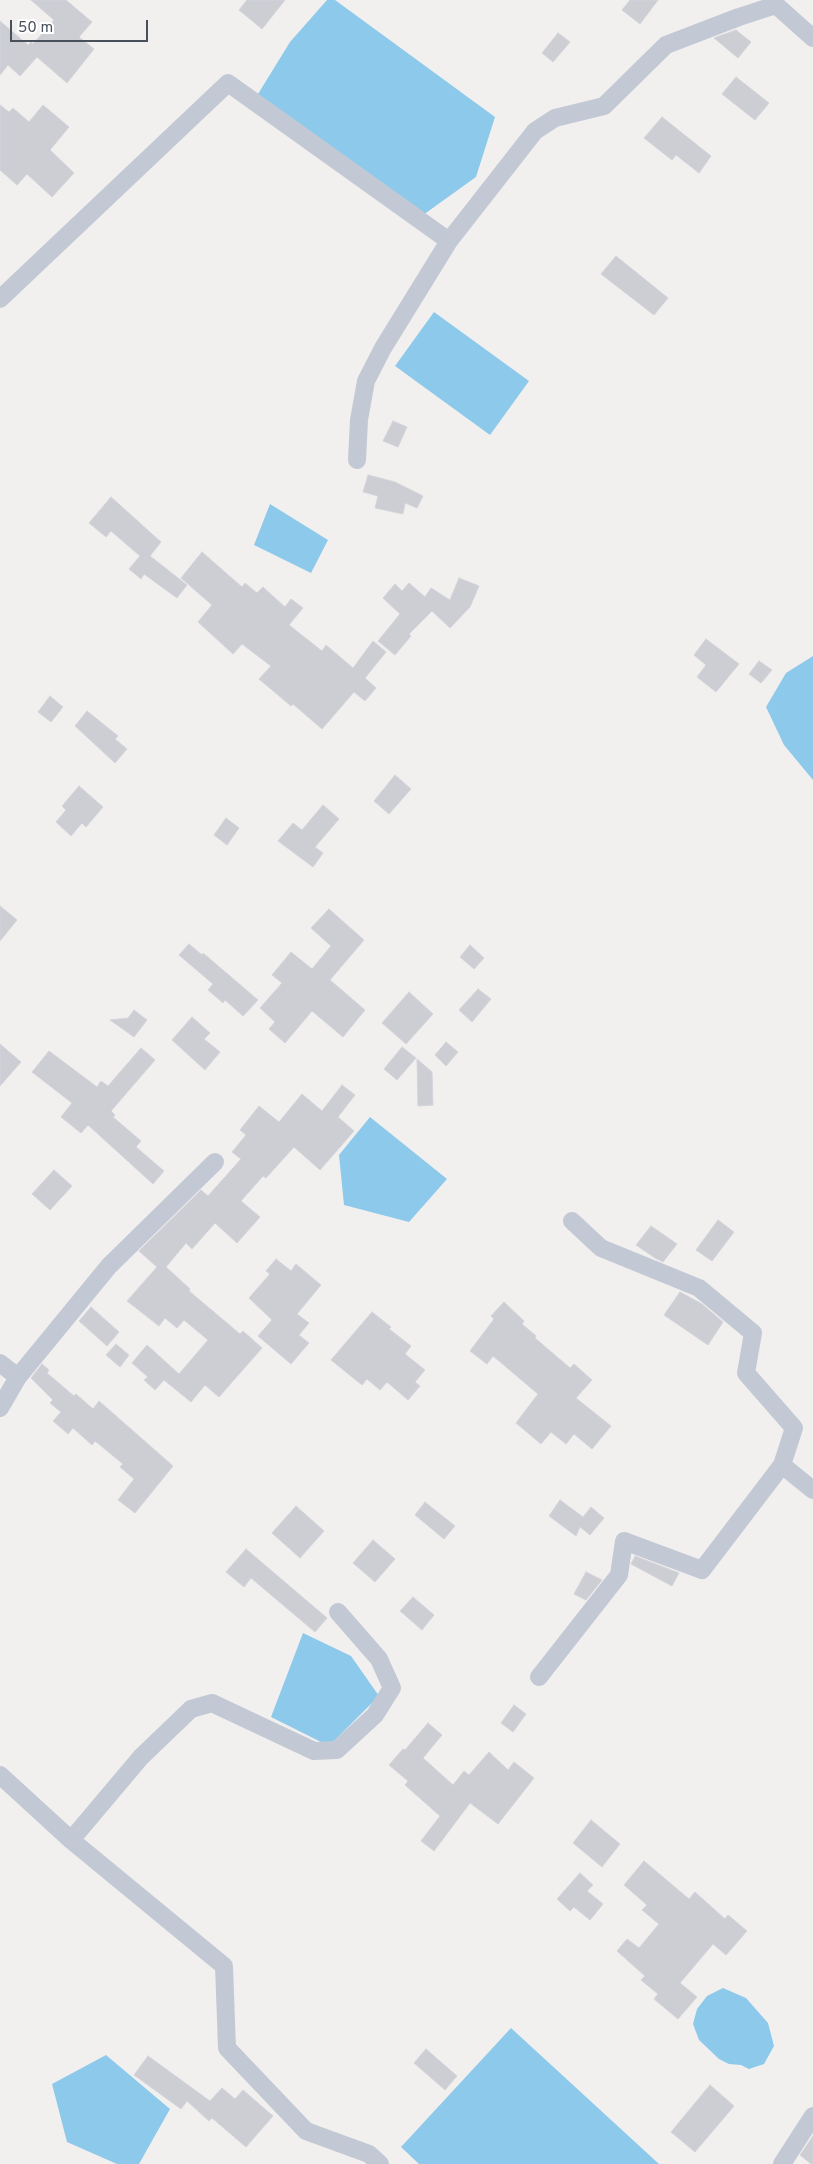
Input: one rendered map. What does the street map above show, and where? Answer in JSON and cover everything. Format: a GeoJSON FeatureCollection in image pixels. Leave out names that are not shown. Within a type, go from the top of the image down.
{"type":"FeatureCollection","features":[{"type":"Feature","properties":{"kind":"street"},"geometry":{"type":"LineString","coordinates":[[357,460],[359,420],[366,381],[383,348],[449,241],[535,130],[555,118],[604,106],[666,45],[739,17],[776,6],[813,38]]}},
{"type":"Feature","properties":{"kind":"street"},"geometry":{"type":"LineString","coordinates":[[0,299],[228,83],[449,241]]}},
{"type":"Feature","properties":{"kind":"street"},"geometry":{"type":"LineString","coordinates":[[0,1408],[18,1377],[109,1266],[215,1162]]}},
{"type":"Feature","properties":{"kind":"street"},"geometry":{"type":"LineString","coordinates":[[539,1677],[619,1575],[624,1541],[702,1570],[782,1465],[794,1428],[746,1374],[753,1332],[699,1288],[601,1248],[572,1221]]}},
{"type":"Feature","properties":{"kind":"street"},"geometry":{"type":"LineString","coordinates":[[0,1363],[18,1377]]}},
{"type":"Feature","properties":{"kind":"street"},"geometry":{"type":"LineString","coordinates":[[782,1465],[813,1490]]}},
{"type":"Feature","properties":{"kind":"street"},"geometry":{"type":"LineString","coordinates":[[71,1840],[141,1757],[192,1709],[212,1703],[314,1751],[337,1750],[375,1715],[392,1688],[380,1659],[338,1612]]}},
{"type":"Feature","properties":{"kind":"street"},"geometry":{"type":"LineString","coordinates":[[0,1776],[71,1840],[224,1966],[227,2048],[306,2131],[369,2154],[380,2164]]}},
{"type":"Feature","properties":{"kind":"street"},"geometry":{"type":"LineString","coordinates":[[782,2164],[813,2116]]}},
{"type":"Feature","properties":{"kind":"water"},"geometry":{"type":"Polygon","coordinates":[[[327,0],[335,0],[495,117],[476,177],[423,215],[258,94],[290,42],[327,0]]]}},
{"type":"Feature","properties":{"kind":"water"},"geometry":{"type":"Polygon","coordinates":[[[434,312],[529,381],[490,435],[395,366],[434,312]]]}},
{"type":"Feature","properties":{"kind":"water"},"geometry":{"type":"Polygon","coordinates":[[[270,504],[328,540],[311,573],[254,545],[270,504]]]}},
{"type":"Feature","properties":{"kind":"water"},"geometry":{"type":"Polygon","coordinates":[[[813,656],[813,780],[784,745],[766,707],[786,673],[813,656]]]}},
{"type":"Feature","properties":{"kind":"water"},"geometry":{"type":"Polygon","coordinates":[[[370,1117],[447,1179],[409,1222],[344,1205],[339,1155],[370,1117]]]}},
{"type":"Feature","properties":{"kind":"water"},"geometry":{"type":"Polygon","coordinates":[[[303,1633],[351,1656],[379,1696],[329,1746],[271,1717],[303,1633]]]}},
{"type":"Feature","properties":{"kind":"water"},"geometry":{"type":"Polygon","coordinates":[[[723,1988],[746,1998],[768,2023],[774,2046],[764,2064],[749,2069],[741,2065],[729,2064],[719,2059],[699,2040],[693,2024],[697,2009],[707,1996],[723,1988]]]}},
{"type":"Feature","properties":{"kind":"water"},"geometry":{"type":"Polygon","coordinates":[[[511,2028],[659,2164],[419,2164],[401,2147],[511,2028]]]}},
{"type":"Feature","properties":{"kind":"water"},"geometry":{"type":"Polygon","coordinates":[[[106,2055],[170,2109],[139,2164],[117,2164],[67,2142],[52,2084],[106,2055]]]}},
{"type":"Feature","properties":{"kind":"building"},"geometry":{"type":"Polygon","coordinates":[[[31,0],[66,0],[92,22],[79,37],[94,49],[67,83],[37,57],[20,76],[8,65],[0,75],[0,21],[28,45],[31,42],[33,44],[54,20],[31,0]]]}},
{"type":"Feature","properties":{"kind":"building"},"geometry":{"type":"Polygon","coordinates":[[[247,0],[285,0],[262,29],[239,10],[247,0]]]}},
{"type":"Feature","properties":{"kind":"building"},"geometry":{"type":"Polygon","coordinates":[[[630,0],[658,0],[640,24],[622,10],[630,0]]]}},
{"type":"Feature","properties":{"kind":"building"},"geometry":{"type":"Polygon","coordinates":[[[736,30],[751,42],[738,58],[714,38],[736,30]]]}},
{"type":"Feature","properties":{"kind":"building"},"geometry":{"type":"Polygon","coordinates":[[[558,33],[570,42],[553,62],[542,53],[558,33]]]}},
{"type":"Feature","properties":{"kind":"building"},"geometry":{"type":"Polygon","coordinates":[[[736,77],[769,103],[755,120],[722,94],[736,77]]]}},
{"type":"Feature","properties":{"kind":"building"},"geometry":{"type":"Polygon","coordinates":[[[0,105],[9,112],[13,108],[29,122],[43,105],[69,127],[50,150],[74,173],[52,197],[27,174],[17,185],[0,170],[0,105]]]}},
{"type":"Feature","properties":{"kind":"building"},"geometry":{"type":"Polygon","coordinates":[[[662,117],[711,156],[699,173],[676,155],[672,160],[644,138],[662,117]]]}},
{"type":"Feature","properties":{"kind":"building"},"geometry":{"type":"Polygon","coordinates":[[[616,256],[668,298],[654,315],[601,274],[616,256]]]}},
{"type":"Feature","properties":{"kind":"building"},"geometry":{"type":"Polygon","coordinates":[[[393,421],[407,427],[398,447],[383,441],[393,421]]]}},
{"type":"Feature","properties":{"kind":"building"},"geometry":{"type":"Polygon","coordinates":[[[368,475],[395,482],[423,496],[417,508],[405,503],[403,514],[375,508],[378,496],[363,492],[368,475]]]}},
{"type":"Feature","properties":{"kind":"building"},"geometry":{"type":"Polygon","coordinates":[[[111,497],[161,542],[150,556],[187,585],[177,598],[144,574],[141,579],[129,569],[140,556],[111,531],[106,537],[89,523],[111,497]]]}},
{"type":"Feature","properties":{"kind":"building"},"geometry":{"type":"Polygon","coordinates":[[[202,552],[242,587],[245,583],[257,593],[263,587],[285,607],[291,599],[303,608],[289,625],[322,651],[326,645],[353,668],[373,641],[386,652],[365,678],[376,688],[365,701],[354,692],[322,729],[293,704],[291,706],[259,679],[271,666],[242,644],[233,654],[198,622],[212,605],[181,578],[202,552]]]}},
{"type":"Feature","properties":{"kind":"building"},"geometry":{"type":"Polygon","coordinates":[[[459,578],[479,586],[470,607],[450,628],[432,611],[409,634],[411,636],[395,655],[378,641],[400,614],[383,598],[395,584],[402,591],[409,583],[425,597],[431,588],[450,600],[459,578]]]}},
{"type":"Feature","properties":{"kind":"building"},"geometry":{"type":"Polygon","coordinates":[[[706,639],[739,664],[716,692],[697,677],[706,665],[694,655],[706,639]]]}},
{"type":"Feature","properties":{"kind":"building"},"geometry":{"type":"Polygon","coordinates":[[[759,661],[772,670],[761,683],[749,674],[759,661]]]}},
{"type":"Feature","properties":{"kind":"building"},"geometry":{"type":"Polygon","coordinates":[[[50,696],[63,707],[51,722],[38,712],[50,696]]]}},
{"type":"Feature","properties":{"kind":"building"},"geometry":{"type":"Polygon","coordinates":[[[87,711],[118,736],[115,739],[127,749],[115,763],[75,726],[87,711]]]}},
{"type":"Feature","properties":{"kind":"building"},"geometry":{"type":"Polygon","coordinates":[[[395,775],[411,789],[389,814],[374,801],[395,775]]]}},
{"type":"Feature","properties":{"kind":"building"},"geometry":{"type":"Polygon","coordinates":[[[79,786],[103,807],[86,827],[82,823],[71,836],[56,822],[66,810],[62,806],[79,786]]]}},
{"type":"Feature","properties":{"kind":"building"},"geometry":{"type":"Polygon","coordinates":[[[323,805],[339,819],[315,847],[323,853],[313,867],[278,841],[293,823],[302,830],[323,805]]]}},
{"type":"Feature","properties":{"kind":"building"},"geometry":{"type":"Polygon","coordinates":[[[226,818],[239,828],[227,845],[214,835],[226,818]]]}},
{"type":"Feature","properties":{"kind":"building"},"geometry":{"type":"Polygon","coordinates":[[[0,906],[17,920],[0,941],[0,906]]]}},
{"type":"Feature","properties":{"kind":"building"},"geometry":{"type":"Polygon","coordinates":[[[329,909],[364,940],[330,980],[365,1010],[343,1037],[312,1011],[285,1043],[269,1029],[275,1022],[260,1008],[282,983],[272,975],[291,952],[312,969],[331,946],[311,928],[329,909]]]}},
{"type":"Feature","properties":{"kind":"building"},"geometry":{"type":"Polygon","coordinates":[[[189,944],[202,955],[203,953],[258,1000],[243,1016],[225,1000],[223,1003],[208,990],[213,984],[179,955],[189,944]]]}},
{"type":"Feature","properties":{"kind":"building"},"geometry":{"type":"Polygon","coordinates":[[[470,945],[484,958],[474,969],[460,957],[470,945]]]}},
{"type":"Feature","properties":{"kind":"building"},"geometry":{"type":"Polygon","coordinates":[[[478,989],[491,999],[472,1022],[459,1010],[478,989]]]}},
{"type":"Feature","properties":{"kind":"building"},"geometry":{"type":"Polygon","coordinates":[[[409,992],[433,1014],[406,1044],[382,1023],[409,992]]]}},
{"type":"Feature","properties":{"kind":"building"},"geometry":{"type":"Polygon","coordinates":[[[134,1010],[147,1020],[134,1037],[110,1020],[128,1018],[134,1010]]]}},
{"type":"Feature","properties":{"kind":"building"},"geometry":{"type":"Polygon","coordinates":[[[192,1017],[210,1033],[204,1039],[220,1052],[205,1070],[172,1040],[192,1017]]]}},
{"type":"Feature","properties":{"kind":"building"},"geometry":{"type":"Polygon","coordinates":[[[446,1042],[458,1052],[446,1066],[435,1055],[446,1042]]]}},
{"type":"Feature","properties":{"kind":"building"},"geometry":{"type":"Polygon","coordinates":[[[0,1044],[21,1062],[0,1086],[0,1044]]]}},
{"type":"Feature","properties":{"kind":"building"},"geometry":{"type":"Polygon","coordinates":[[[402,1047],[416,1058],[397,1080],[384,1069],[402,1047]]]}},
{"type":"Feature","properties":{"kind":"building"},"geometry":{"type":"Polygon","coordinates":[[[141,1048],[155,1060],[111,1111],[115,1115],[113,1117],[141,1141],[136,1147],[164,1171],[153,1184],[88,1125],[81,1133],[61,1117],[72,1103],[32,1072],[49,1051],[97,1087],[101,1081],[108,1086],[141,1048]]]}},
{"type":"Feature","properties":{"kind":"building"},"geometry":{"type":"Polygon","coordinates":[[[417,1059],[432,1072],[433,1105],[418,1106],[417,1059]]]}},
{"type":"Feature","properties":{"kind":"building"},"geometry":{"type":"Polygon","coordinates":[[[342,1085],[355,1095],[338,1117],[354,1131],[320,1170],[294,1147],[266,1178],[263,1176],[241,1201],[260,1217],[237,1243],[215,1223],[192,1249],[186,1243],[166,1267],[190,1289],[189,1291],[240,1334],[243,1331],[262,1348],[219,1397],[205,1385],[191,1402],[164,1380],[155,1390],[144,1380],[148,1377],[132,1363],[147,1345],[179,1374],[208,1340],[184,1320],[177,1328],[165,1318],[159,1326],[127,1301],[157,1267],[139,1251],[201,1190],[208,1196],[241,1159],[232,1152],[246,1135],[240,1130],[259,1106],[279,1122],[302,1094],[322,1111],[342,1085]]]}},
{"type":"Feature","properties":{"kind":"building"},"geometry":{"type":"Polygon","coordinates":[[[54,1170],[72,1186],[50,1210],[32,1194],[54,1170]]]}},
{"type":"Feature","properties":{"kind":"building"},"geometry":{"type":"Polygon","coordinates":[[[718,1220],[734,1232],[712,1261],[696,1250],[718,1220]]]}},
{"type":"Feature","properties":{"kind":"building"},"geometry":{"type":"Polygon","coordinates":[[[651,1226],[677,1244],[663,1262],[636,1245],[651,1226]]]}},
{"type":"Feature","properties":{"kind":"building"},"geometry":{"type":"Polygon","coordinates":[[[276,1259],[291,1271],[296,1264],[321,1285],[297,1314],[309,1323],[299,1335],[309,1343],[291,1364],[258,1336],[272,1320],[249,1298],[270,1274],[266,1271],[276,1259]]]}},
{"type":"Feature","properties":{"kind":"building"},"geometry":{"type":"Polygon","coordinates":[[[680,1292],[702,1304],[723,1322],[708,1345],[664,1315],[680,1292]]]}},
{"type":"Feature","properties":{"kind":"building"},"geometry":{"type":"Polygon","coordinates":[[[504,1302],[524,1321],[522,1324],[536,1336],[535,1338],[570,1368],[574,1364],[592,1380],[576,1398],[611,1426],[592,1449],[574,1434],[566,1444],[551,1432],[541,1444],[516,1423],[538,1394],[493,1356],[487,1364],[470,1351],[494,1319],[491,1316],[504,1302]]]}},
{"type":"Feature","properties":{"kind":"building"},"geometry":{"type":"Polygon","coordinates":[[[91,1307],[119,1332],[107,1346],[79,1321],[91,1307]]]}},
{"type":"Feature","properties":{"kind":"building"},"geometry":{"type":"Polygon","coordinates":[[[372,1312],[391,1327],[389,1329],[411,1346],[405,1354],[425,1370],[415,1382],[420,1386],[408,1400],[387,1382],[380,1390],[367,1379],[362,1385],[331,1360],[372,1312]]]}},
{"type":"Feature","properties":{"kind":"building"},"geometry":{"type":"Polygon","coordinates":[[[116,1344],[129,1355],[120,1367],[106,1355],[116,1344]]]}},
{"type":"Feature","properties":{"kind":"building"},"geometry":{"type":"Polygon","coordinates":[[[42,1364],[49,1370],[47,1373],[93,1409],[99,1401],[173,1466],[135,1513],[118,1500],[134,1479],[120,1467],[123,1464],[95,1441],[92,1445],[73,1428],[68,1434],[53,1421],[61,1412],[50,1403],[53,1400],[31,1378],[42,1364]]]}},
{"type":"Feature","properties":{"kind":"building"},"geometry":{"type":"Polygon","coordinates":[[[560,1500],[583,1517],[591,1507],[604,1518],[590,1535],[580,1527],[576,1536],[549,1516],[560,1500]]]}},
{"type":"Feature","properties":{"kind":"building"},"geometry":{"type":"Polygon","coordinates":[[[425,1502],[455,1526],[444,1539],[415,1515],[425,1502]]]}},
{"type":"Feature","properties":{"kind":"building"},"geometry":{"type":"Polygon","coordinates":[[[296,1506],[324,1531],[300,1558],[272,1533],[296,1506]]]}},
{"type":"Feature","properties":{"kind":"building"},"geometry":{"type":"Polygon","coordinates":[[[373,1540],[395,1559],[375,1582],[353,1563],[373,1540]]]}},
{"type":"Feature","properties":{"kind":"building"},"geometry":{"type":"Polygon","coordinates":[[[246,1549],[327,1618],[315,1632],[251,1578],[244,1587],[226,1572],[246,1549]]]}},
{"type":"Feature","properties":{"kind":"building"},"geometry":{"type":"Polygon","coordinates":[[[635,1556],[679,1573],[672,1586],[631,1564],[635,1556]]]}},
{"type":"Feature","properties":{"kind":"building"},"geometry":{"type":"Polygon","coordinates":[[[586,1572],[602,1580],[586,1600],[574,1594],[586,1572]]]}},
{"type":"Feature","properties":{"kind":"building"},"geometry":{"type":"Polygon","coordinates":[[[413,1597],[434,1615],[422,1630],[400,1611],[413,1597]]]}},
{"type":"Feature","properties":{"kind":"building"},"geometry":{"type":"Polygon","coordinates":[[[514,1705],[526,1714],[513,1732],[501,1723],[514,1705]]]}},
{"type":"Feature","properties":{"kind":"building"},"geometry":{"type":"Polygon","coordinates":[[[428,1723],[442,1735],[423,1758],[453,1785],[464,1771],[469,1775],[489,1752],[508,1770],[514,1762],[534,1778],[498,1824],[470,1803],[434,1851],[421,1841],[440,1816],[405,1785],[408,1781],[389,1765],[403,1749],[405,1750],[428,1723]]]}},
{"type":"Feature","properties":{"kind":"building"},"geometry":{"type":"Polygon","coordinates":[[[591,1820],[620,1844],[602,1867],[573,1843],[591,1820]]]}},
{"type":"Feature","properties":{"kind":"building"},"geometry":{"type":"Polygon","coordinates":[[[644,1861],[689,1899],[695,1892],[725,1919],[728,1915],[747,1931],[726,1955],[713,1944],[680,1983],[697,1997],[678,2019],[654,1999],[658,1994],[641,1980],[645,1976],[617,1951],[627,1939],[639,1948],[659,1924],[642,1910],[647,1905],[624,1885],[644,1861]]]}},
{"type":"Feature","properties":{"kind":"building"},"geometry":{"type":"Polygon","coordinates":[[[580,1873],[593,1885],[587,1891],[603,1904],[590,1920],[574,1907],[570,1911],[557,1899],[580,1873]]]}},
{"type":"Feature","properties":{"kind":"building"},"geometry":{"type":"Polygon","coordinates":[[[426,2049],[457,2076],[445,2090],[414,2063],[426,2049]]]}},
{"type":"Feature","properties":{"kind":"building"},"geometry":{"type":"Polygon","coordinates":[[[148,2056],[210,2101],[222,2088],[235,2099],[243,2090],[273,2116],[246,2147],[212,2118],[209,2121],[187,2101],[181,2109],[134,2075],[148,2056]]]}},
{"type":"Feature","properties":{"kind":"building"},"geometry":{"type":"Polygon","coordinates":[[[710,2085],[734,2106],[695,2152],[671,2132],[710,2085]]]}},
{"type":"Feature","properties":{"kind":"building"},"geometry":{"type":"Polygon","coordinates":[[[813,2136],[813,2164],[811,2164],[800,2155],[813,2136]]]}}]}
